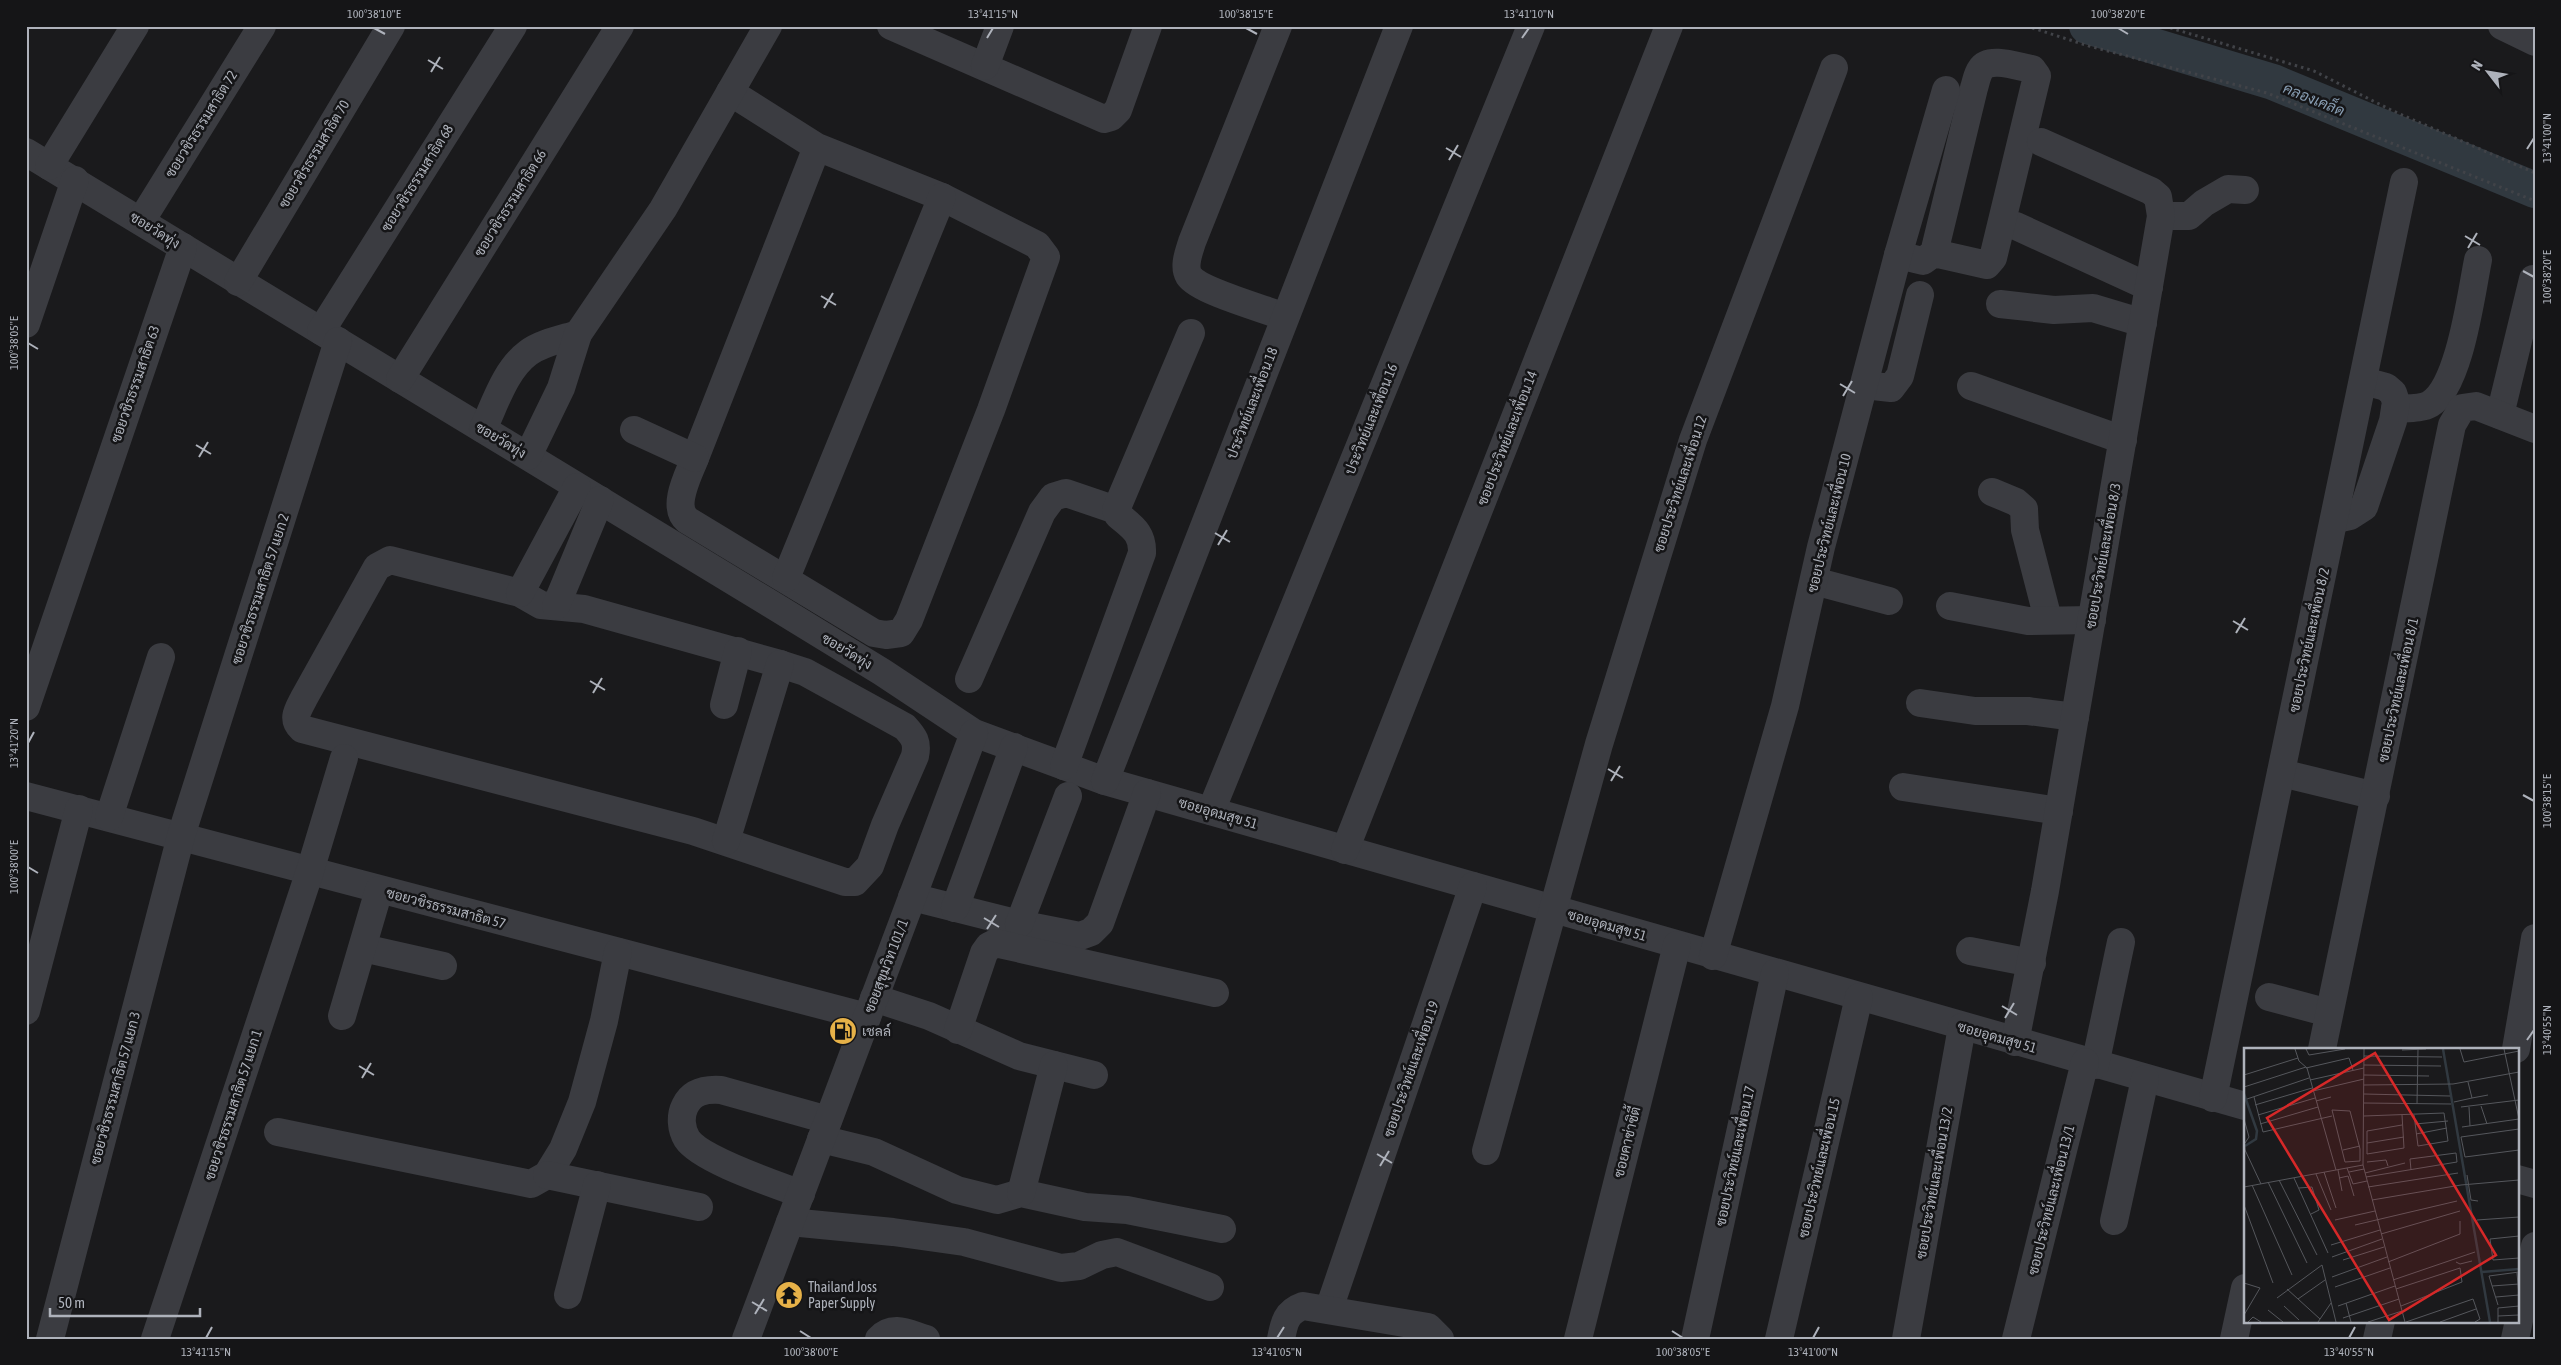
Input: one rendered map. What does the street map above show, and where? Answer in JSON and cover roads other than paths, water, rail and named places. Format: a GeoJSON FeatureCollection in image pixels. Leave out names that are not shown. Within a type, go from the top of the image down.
{"type":"FeatureCollection","features":[{"type":"Feature","properties":{"kind":"street"},"geometry":{"type":"LineString","coordinates":[[49,166],[135,26]]}},
{"type":"Feature","properties":{"kind":"street","name":"ซอยวชิรธรรมสาธิต 72"},"geometry":{"type":"LineString","coordinates":[[141,221],[262,26]]}},
{"type":"Feature","properties":{"kind":"street","name":"ซอยวชิรธรรมสาธิต 70"},"geometry":{"type":"LineString","coordinates":[[238,282],[391,26]]}},
{"type":"Feature","properties":{"kind":"street","name":"ซอยวชิรธรรมสาธิต 68"},"geometry":{"type":"LineString","coordinates":[[330,336],[513,26]]}},
{"type":"Feature","properties":{"kind":"street","name":"ซอยวชิรธรรมสาธิต 66"},"geometry":{"type":"LineString","coordinates":[[400,379],[620,26]]}},
{"type":"Feature","properties":{"kind":"street"},"geometry":{"type":"LineString","coordinates":[[528,456],[561,388],[578,334],[663,209],[768,26]]}},
{"type":"Feature","properties":{"kind":"street"},"geometry":{"type":"LineString","coordinates":[[891,26],[1104,119],[1111,117],[1118,110],[1148,26]]}},
{"type":"Feature","properties":{"kind":"street"},"geometry":{"type":"LineString","coordinates":[[985,66],[1000,26]]}},
{"type":"Feature","properties":{"kind":"street"},"geometry":{"type":"LineString","coordinates":[[1278,26],[1192,242],[1186,265],[1189,276],[1202,287],[1285,317]]}},
{"type":"Feature","properties":{"kind":"street","name":"ประวิทย์และเพื่อน 18"},"geometry":{"type":"LineString","coordinates":[[1104,781],[1399,26]]}},
{"type":"Feature","properties":{"kind":"street","name":"ประวิทย์และเพื่อน 16"},"geometry":{"type":"LineString","coordinates":[[1211,811],[1531,26]]}},
{"type":"Feature","properties":{"kind":"street","name":"ซอยประวิทย์และเพื่อน 14"},"geometry":{"type":"LineString","coordinates":[[1345,850],[1670,26]]}},
{"type":"Feature","properties":{"kind":"street"},"geometry":{"type":"LineString","coordinates":[[2502,26],[2535,42]]}},
{"type":"Feature","properties":{"kind":"street"},"geometry":{"type":"LineString","coordinates":[[1898,256],[1923,261],[1934,253],[1974,88],[1981,69],[1986,64],[1996,63],[2032,69],[2037,76],[1993,258],[1987,265],[1934,253]]}},
{"type":"Feature","properties":{"kind":"street","name":"ซอยประวิทย์และเพื่อน 12"},"geometry":{"type":"LineString","coordinates":[[1486,1151],[1600,744],[1694,440],[1834,68]]}},
{"type":"Feature","properties":{"kind":"street","name":"ซอยประวิทย์และเพื่อน 10"},"geometry":{"type":"LineString","coordinates":[[1714,956],[1785,706],[1814,581],[1864,385],[1898,256],[1946,90]]}},
{"type":"Feature","properties":{"kind":"street"},"geometry":{"type":"LineString","coordinates":[[730,92],[817,147],[942,197],[1037,245],[1046,257],[991,410],[909,620],[901,633],[886,635],[874,632],[683,517],[680,503],[695,458],[817,147]]}},
{"type":"Feature","properties":{"kind":"street","name":"ซอยประวิทย์และเพื่อน 8/3"},"geometry":{"type":"LineString","coordinates":[[2015,1042],[2032,963],[2161,216],[2158,197],[2151,191],[2041,142]]}},
{"type":"Feature","properties":{"kind":"street","name":"ซอยวัดทุ่ง"},"geometry":{"type":"LineString","coordinates":[[26,152],[75,180],[238,282],[882,672],[974,733]]}},
{"type":"Feature","properties":{"kind":"street"},"geometry":{"type":"LineString","coordinates":[[28,310],[75,180]]}},
{"type":"Feature","properties":{"kind":"street","name":"ซอยประวิทย์และเพื่อน 8/2"},"geometry":{"type":"LineString","coordinates":[[2213,1098],[2336,519],[2404,182]]}},
{"type":"Feature","properties":{"kind":"street"},"geometry":{"type":"LineString","coordinates":[[2161,216],[2189,216],[2204,203],[2228,189],[2245,190]]}},
{"type":"Feature","properties":{"kind":"street"},"geometry":{"type":"LineString","coordinates":[[786,578],[942,197]]}},
{"type":"Feature","properties":{"kind":"street"},"geometry":{"type":"LineString","coordinates":[[2016,226],[2149,287]]}},
{"type":"Feature","properties":{"kind":"street","name":"ซอยวชิรธรรมสาธิต 63"},"geometry":{"type":"LineString","coordinates":[[26,707],[183,247]]}},
{"type":"Feature","properties":{"kind":"street"},"geometry":{"type":"LineString","coordinates":[[2395,409],[2429,405],[2443,390],[2456,365],[2478,260]]}},
{"type":"Feature","properties":{"kind":"street"},"geometry":{"type":"LineString","coordinates":[[2500,416],[2533,279]]}},
{"type":"Feature","properties":{"kind":"street"},"geometry":{"type":"LineString","coordinates":[[1864,385],[1891,388],[1900,376],[1920,296]]}},
{"type":"Feature","properties":{"kind":"street"},"geometry":{"type":"LineString","coordinates":[[2000,304],[2054,310],[2093,308],[2143,324]]}},
{"type":"Feature","properties":{"kind":"street"},"geometry":{"type":"LineString","coordinates":[[1116,510],[1191,333]]}},
{"type":"Feature","properties":{"kind":"street"},"geometry":{"type":"LineString","coordinates":[[483,429],[506,380],[518,362],[529,352],[578,334]]}},
{"type":"Feature","properties":{"kind":"street","name":"ซอยวชิรธรรมสาธิต 57 แยก 2"},"geometry":{"type":"LineString","coordinates":[[181,836],[330,336]]}},
{"type":"Feature","properties":{"kind":"street"},"geometry":{"type":"LineString","coordinates":[[2336,519],[2350,516],[2364,507],[2395,409],[2396,402],[2393,393],[2386,386],[2364,381]]}},
{"type":"Feature","properties":{"kind":"street"},"geometry":{"type":"LineString","coordinates":[[1971,386],[2123,440]]}},
{"type":"Feature","properties":{"kind":"street","name":"ซอยประวิทย์และเพื่อน 8/1"},"geometry":{"type":"LineString","coordinates":[[2322,1048],[2452,425],[2462,408],[2476,406],[2535,429]]}},
{"type":"Feature","properties":{"kind":"street"},"geometry":{"type":"LineString","coordinates":[[634,430],[695,458]]}},
{"type":"Feature","properties":{"kind":"street"},"geometry":{"type":"LineString","coordinates":[[1992,492],[2016,502],[2024,509],[2025,530],[2048,619]]}},
{"type":"Feature","properties":{"kind":"street"},"geometry":{"type":"LineString","coordinates":[[520,593],[588,493]]}},
{"type":"Feature","properties":{"kind":"street"},"geometry":{"type":"LineString","coordinates":[[556,606],[588,493]]}},
{"type":"Feature","properties":{"kind":"street"},"geometry":{"type":"LineString","coordinates":[[969,679],[1042,512],[1053,497],[1066,493],[1116,510],[1118,515],[1136,529],[1143,541],[1142,553],[1064,766]]}},
{"type":"Feature","properties":{"kind":"street"},"geometry":{"type":"LineString","coordinates":[[398,561],[520,593],[541,605],[556,606],[584,609],[738,651],[805,672],[905,727],[914,737],[917,746],[915,756],[885,825],[870,866],[855,882],[845,882],[726,841],[310,732],[297,724],[295,716],[304,698],[377,567],[383,562],[398,561]]}},
{"type":"Feature","properties":{"kind":"street"},"geometry":{"type":"LineString","coordinates":[[1814,581],[1889,601]]}},
{"type":"Feature","properties":{"kind":"street"},"geometry":{"type":"LineString","coordinates":[[1950,606],[2028,621],[2048,619],[2092,620]]}},
{"type":"Feature","properties":{"kind":"street"},"geometry":{"type":"LineString","coordinates":[[724,705],[738,651]]}},
{"type":"Feature","properties":{"kind":"street"},"geometry":{"type":"LineString","coordinates":[[109,817],[161,657]]}},
{"type":"Feature","properties":{"kind":"street"},"geometry":{"type":"LineString","coordinates":[[726,841],[780,664]]}},
{"type":"Feature","properties":{"kind":"street"},"geometry":{"type":"LineString","coordinates":[[1920,703],[1974,711],[2028,711],[2075,717]]}},
{"type":"Feature","properties":{"kind":"street","name":"ซอยอุดมสุข 51"},"geometry":{"type":"LineString","coordinates":[[974,733],[1104,781],[2090,1064],[2244,1106]]}},
{"type":"Feature","properties":{"kind":"street","name":"ซอยสุขุมวิท 101/1"},"geometry":{"type":"LineString","coordinates":[[746,1339],[974,733]]}},
{"type":"Feature","properties":{"kind":"street"},"geometry":{"type":"LineString","coordinates":[[955,908],[1014,748]]}},
{"type":"Feature","properties":{"kind":"street","name":"ซอยวชิรธรรมสาธิต 57 แยก 1"},"geometry":{"type":"LineString","coordinates":[[155,1339],[310,870],[344,758]]}},
{"type":"Feature","properties":{"kind":"street"},"geometry":{"type":"LineString","coordinates":[[2281,773],[2376,796]]}},
{"type":"Feature","properties":{"kind":"street"},"geometry":{"type":"LineString","coordinates":[[1902,787],[2058,811]]}},
{"type":"Feature","properties":{"kind":"street"},"geometry":{"type":"LineString","coordinates":[[912,897],[1019,924],[1080,936],[1091,932],[1100,923],[1147,793]]}},
{"type":"Feature","properties":{"kind":"street","name":"ซอยวชิรธรรมสาธิต 57"},"geometry":{"type":"LineString","coordinates":[[26,796],[618,952],[871,1007],[929,1016],[1019,1056],[1094,1075]]}},
{"type":"Feature","properties":{"kind":"street"},"geometry":{"type":"LineString","coordinates":[[1019,924],[1068,796]]}},
{"type":"Feature","properties":{"kind":"street"},"geometry":{"type":"LineString","coordinates":[[26,1011],[79,809]]}},
{"type":"Feature","properties":{"kind":"street","name":"ซอยวชิรธรรมสาธิต 57 แยก 3"},"geometry":{"type":"LineString","coordinates":[[50,1339],[181,836]]}},
{"type":"Feature","properties":{"kind":"street","name":"ซอยประวิทย์และเพื่อน 19"},"geometry":{"type":"LineString","coordinates":[[1329,1309],[1473,886]]}},
{"type":"Feature","properties":{"kind":"street"},"geometry":{"type":"LineString","coordinates":[[342,1016],[379,890]]}},
{"type":"Feature","properties":{"kind":"street"},"geometry":{"type":"LineString","coordinates":[[2516,1048],[2535,938]]}},
{"type":"Feature","properties":{"kind":"street","name":"ซอยประวิทย์และเพื่อน 13/1"},"geometry":{"type":"LineString","coordinates":[[2016,1339],[2121,942]]}},
{"type":"Feature","properties":{"kind":"street"},"geometry":{"type":"LineString","coordinates":[[958,1030],[984,953],[989,946],[996,943],[1215,994]]}},
{"type":"Feature","properties":{"kind":"street","name":"ซอยคาซ่าซิตี้"},"geometry":{"type":"LineString","coordinates":[[1578,1339],[1677,945]]}},
{"type":"Feature","properties":{"kind":"street"},"geometry":{"type":"LineString","coordinates":[[363,948],[443,966]]}},
{"type":"Feature","properties":{"kind":"street"},"geometry":{"type":"LineString","coordinates":[[1970,951],[2032,963]]}},
{"type":"Feature","properties":{"kind":"street"},"geometry":{"type":"LineString","coordinates":[[278,1132],[531,1184],[547,1175],[563,1149],[582,1102],[604,1021],[618,952]]}},
{"type":"Feature","properties":{"kind":"street","name":"ซอยประวิทย์และเพื่อน 17"},"geometry":{"type":"LineString","coordinates":[[1695,1339],[1775,973]]}},
{"type":"Feature","properties":{"kind":"street","name":"ซอยประวิทย์และเพื่อน 15"},"geometry":{"type":"LineString","coordinates":[[1779,1339],[1859,997]]}},
{"type":"Feature","properties":{"kind":"street"},"geometry":{"type":"LineString","coordinates":[[2269,997],[2330,1013]]}},
{"type":"Feature","properties":{"kind":"street","name":"ซอยประวิทย์และเพื่อน 13/2"},"geometry":{"type":"LineString","coordinates":[[1906,1339],[1962,1027]]}},
{"type":"Feature","properties":{"kind":"street"},"geometry":{"type":"LineString","coordinates":[[1021,1193],[1054,1065]]}},
{"type":"Feature","properties":{"kind":"street"},"geometry":{"type":"LineString","coordinates":[[2114,1221],[2145,1079]]}},
{"type":"Feature","properties":{"kind":"street"},"geometry":{"type":"LineString","coordinates":[[801,1194],[728,1165],[698,1149],[687,1139],[681,1124],[685,1106],[692,1096],[705,1089],[721,1090],[825,1129],[957,1190],[997,1200],[1021,1193],[1085,1207],[1127,1210],[1222,1229]]}},
{"type":"Feature","properties":{"kind":"street"},"geometry":{"type":"LineString","coordinates":[[547,1175],[699,1207]]}},
{"type":"Feature","properties":{"kind":"street"},"geometry":{"type":"LineString","coordinates":[[2518,1179],[2535,1184]]}},
{"type":"Feature","properties":{"kind":"street"},"geometry":{"type":"LineString","coordinates":[[568,1296],[597,1185]]}},
{"type":"Feature","properties":{"kind":"street"},"geometry":{"type":"LineString","coordinates":[[790,1222],[893,1232],[964,1242],[1061,1268],[1080,1266],[1102,1255],[1117,1252],[1210,1287]]}},
{"type":"Feature","properties":{"kind":"street"},"geometry":{"type":"LineString","coordinates":[[2515,1339],[2535,1246]]}},
{"type":"Feature","properties":{"kind":"street"},"geometry":{"type":"LineString","coordinates":[[2234,1339],[2244,1293]]}},
{"type":"Feature","properties":{"kind":"street"},"geometry":{"type":"LineString","coordinates":[[1281,1339],[1286,1317],[1296,1308],[1302,1306],[1428,1327],[1440,1339]]}},
{"type":"Feature","properties":{"kind":"street"},"geometry":{"type":"LineString","coordinates":[[2377,1339],[2381,1322]]}},
{"type":"Feature","properties":{"kind":"street"},"geometry":{"type":"LineString","coordinates":[[879,1339],[886,1332],[894,1330],[926,1339]]}},
{"type":"Feature","properties":{"kind":"waterway","name":"คลองเคล็ด"},"geometry":{"type":"LineString","coordinates":[[2087,26],[2273,82],[2535,190]]}},
{"type":"Feature","properties":{"kind":"place","name":"เชลล์"},"geometry":{"type":"Point","coordinates":[843,1031]}},
{"type":"Feature","properties":{"kind":"place","name":"Thailand Joss Paper Supply"},"geometry":{"type":"Point","coordinates":[789,1295]}}]}
